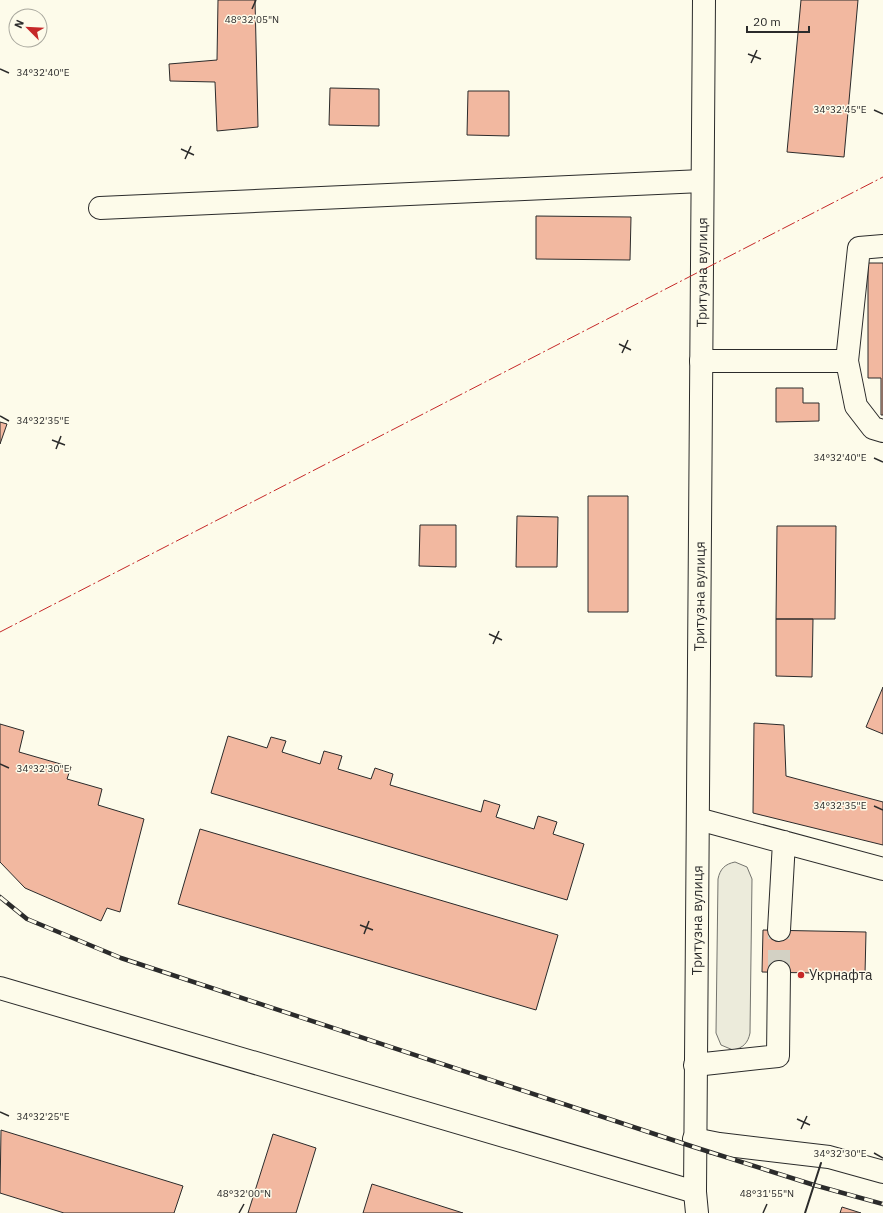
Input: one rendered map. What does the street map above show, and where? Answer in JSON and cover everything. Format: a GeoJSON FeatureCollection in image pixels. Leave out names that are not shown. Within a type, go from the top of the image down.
{"type":"FeatureCollection","features":[{"type":"Feature","properties":{"kind":"main road","name":"Тритузна вулиця"},"geometry":{"type":"LineString","coordinates":[[696,1203],[694,1139],[704,0]]}},
{"type":"Feature","properties":{"kind":"main road"},"geometry":{"type":"LineString","coordinates":[[100,208],[702,181]]}},
{"type":"Feature","properties":{"kind":"main road"},"geometry":{"type":"LineString","coordinates":[[883,246],[859,248],[847,361],[856,406],[872,428],[883,431]]}},
{"type":"Feature","properties":{"kind":"main road"},"geometry":{"type":"LineString","coordinates":[[701,361],[847,361]]}},
{"type":"Feature","properties":{"kind":"main road"},"geometry":{"type":"LineString","coordinates":[[698,818],[883,870]]}},
{"type":"Feature","properties":{"kind":"main road"},"geometry":{"type":"LineString","coordinates":[[779,930],[784,842]]}},
{"type":"Feature","properties":{"kind":"main road"},"geometry":{"type":"LineString","coordinates":[[695,1065],[778,1056],[779,972]]}},
{"type":"Feature","properties":{"kind":"main road"},"geometry":{"type":"LineString","coordinates":[[0,988],[696,1203]]}},
{"type":"Feature","properties":{"kind":"main road"},"geometry":{"type":"LineString","coordinates":[[694,1139],[719,1144],[829,1157],[883,1172]]}},
{"type":"Feature","properties":{"kind":"shaded area"},"geometry":{"type":"Polygon","coordinates":[[[735,862],[747,867],[752,879],[750,1033],[748,1040],[740,1048],[733,1050],[721,1045],[716,1033],[718,879],[720,872],[728,864],[735,862]]]}},
{"type":"Feature","properties":{"kind":"building"},"geometry":{"type":"Polygon","coordinates":[[[218,0],[255,0],[258,127],[217,131],[215,82],[170,81],[169,64],[217,60],[218,0]]]}},
{"type":"Feature","properties":{"kind":"building"},"geometry":{"type":"Polygon","coordinates":[[[801,0],[858,0],[844,157],[787,152],[801,0]]]}},
{"type":"Feature","properties":{"kind":"building"},"geometry":{"type":"Polygon","coordinates":[[[330,88],[379,89],[379,126],[329,125],[330,88]]]}},
{"type":"Feature","properties":{"kind":"building"},"geometry":{"type":"Polygon","coordinates":[[[468,91],[509,91],[509,136],[467,135],[468,91]]]}},
{"type":"Feature","properties":{"kind":"building"},"geometry":{"type":"Polygon","coordinates":[[[536,216],[631,217],[630,260],[536,259],[536,216]]]}},
{"type":"Feature","properties":{"kind":"building"},"geometry":{"type":"Polygon","coordinates":[[[868,263],[883,263],[883,415],[881,415],[881,378],[868,378],[868,263]]]}},
{"type":"Feature","properties":{"kind":"building"},"geometry":{"type":"Polygon","coordinates":[[[776,388],[803,388],[803,403],[819,403],[819,421],[776,422],[776,388]]]}},
{"type":"Feature","properties":{"kind":"building"},"geometry":{"type":"Polygon","coordinates":[[[0,422],[7,424],[0,444],[0,422]]]}},
{"type":"Feature","properties":{"kind":"building"},"geometry":{"type":"Polygon","coordinates":[[[588,496],[628,496],[628,612],[588,612],[588,496]]]}},
{"type":"Feature","properties":{"kind":"building"},"geometry":{"type":"Polygon","coordinates":[[[517,516],[558,517],[557,567],[516,567],[517,516]]]}},
{"type":"Feature","properties":{"kind":"building"},"geometry":{"type":"Polygon","coordinates":[[[420,525],[456,525],[456,567],[419,566],[420,525]]]}},
{"type":"Feature","properties":{"kind":"building"},"geometry":{"type":"Polygon","coordinates":[[[777,526],[836,526],[835,619],[776,619],[777,526]]]}},
{"type":"Feature","properties":{"kind":"building"},"geometry":{"type":"Polygon","coordinates":[[[776,619],[813,619],[812,677],[776,676],[776,619]]]}},
{"type":"Feature","properties":{"kind":"building"},"geometry":{"type":"Polygon","coordinates":[[[883,687],[883,734],[866,727],[883,687]]]}},
{"type":"Feature","properties":{"kind":"building"},"geometry":{"type":"Polygon","coordinates":[[[754,723],[784,725],[786,776],[883,802],[883,845],[753,813],[754,723]]]}},
{"type":"Feature","properties":{"kind":"building"},"geometry":{"type":"Polygon","coordinates":[[[0,724],[24,731],[19,752],[71,767],[67,779],[102,789],[98,805],[144,819],[120,912],[107,908],[101,921],[25,888],[0,862],[0,724]]]}},
{"type":"Feature","properties":{"kind":"building"},"geometry":{"type":"Polygon","coordinates":[[[228,736],[267,748],[271,737],[286,741],[282,752],[320,764],[324,751],[342,756],[338,769],[371,779],[375,768],[393,774],[390,785],[481,812],[484,800],[500,805],[496,817],[534,829],[538,816],[557,822],[553,834],[584,844],[567,900],[211,793],[228,736]]]}},
{"type":"Feature","properties":{"kind":"building"},"geometry":{"type":"Polygon","coordinates":[[[200,829],[558,935],[536,1010],[178,904],[200,829]]]}},
{"type":"Feature","properties":{"kind":"building"},"geometry":{"type":"Polygon","coordinates":[[[763,930],[866,932],[865,974],[762,972],[763,930]]]}},
{"type":"Feature","properties":{"kind":"building"},"geometry":{"type":"Polygon","coordinates":[[[1,1130],[183,1186],[174,1213],[64,1213],[0,1193],[1,1130]]]}},
{"type":"Feature","properties":{"kind":"building"},"geometry":{"type":"Polygon","coordinates":[[[273,1134],[316,1148],[296,1213],[248,1213],[273,1134]]]}},
{"type":"Feature","properties":{"kind":"building"},"geometry":{"type":"Polygon","coordinates":[[[372,1184],[463,1213],[363,1213],[372,1184]]]}},
{"type":"Feature","properties":{"kind":"building"},"geometry":{"type":"Polygon","coordinates":[[[842,1207],[861,1213],[840,1213],[842,1207]]]}},
{"type":"Feature","properties":{"kind":"tunnel"},"geometry":{"type":"LineString","coordinates":[[779,930],[779,972]]}},
{"type":"Feature","properties":{"kind":"railway"},"geometry":{"type":"LineString","coordinates":[[0,897],[27,919],[121,958],[694,1147],[814,1185],[883,1204]]}},
{"type":"Feature","properties":{"kind":"wall"},"geometry":{"type":"LineString","coordinates":[[805,1213],[821,1163]]}},
{"type":"Feature","properties":{"kind":"power"},"geometry":{"type":"LineString","coordinates":[[0,632],[883,177]]}},
{"type":"Feature","properties":{"kind":"place","name":"Укрнафта"},"geometry":{"type":"Point","coordinates":[801,975]}}]}
